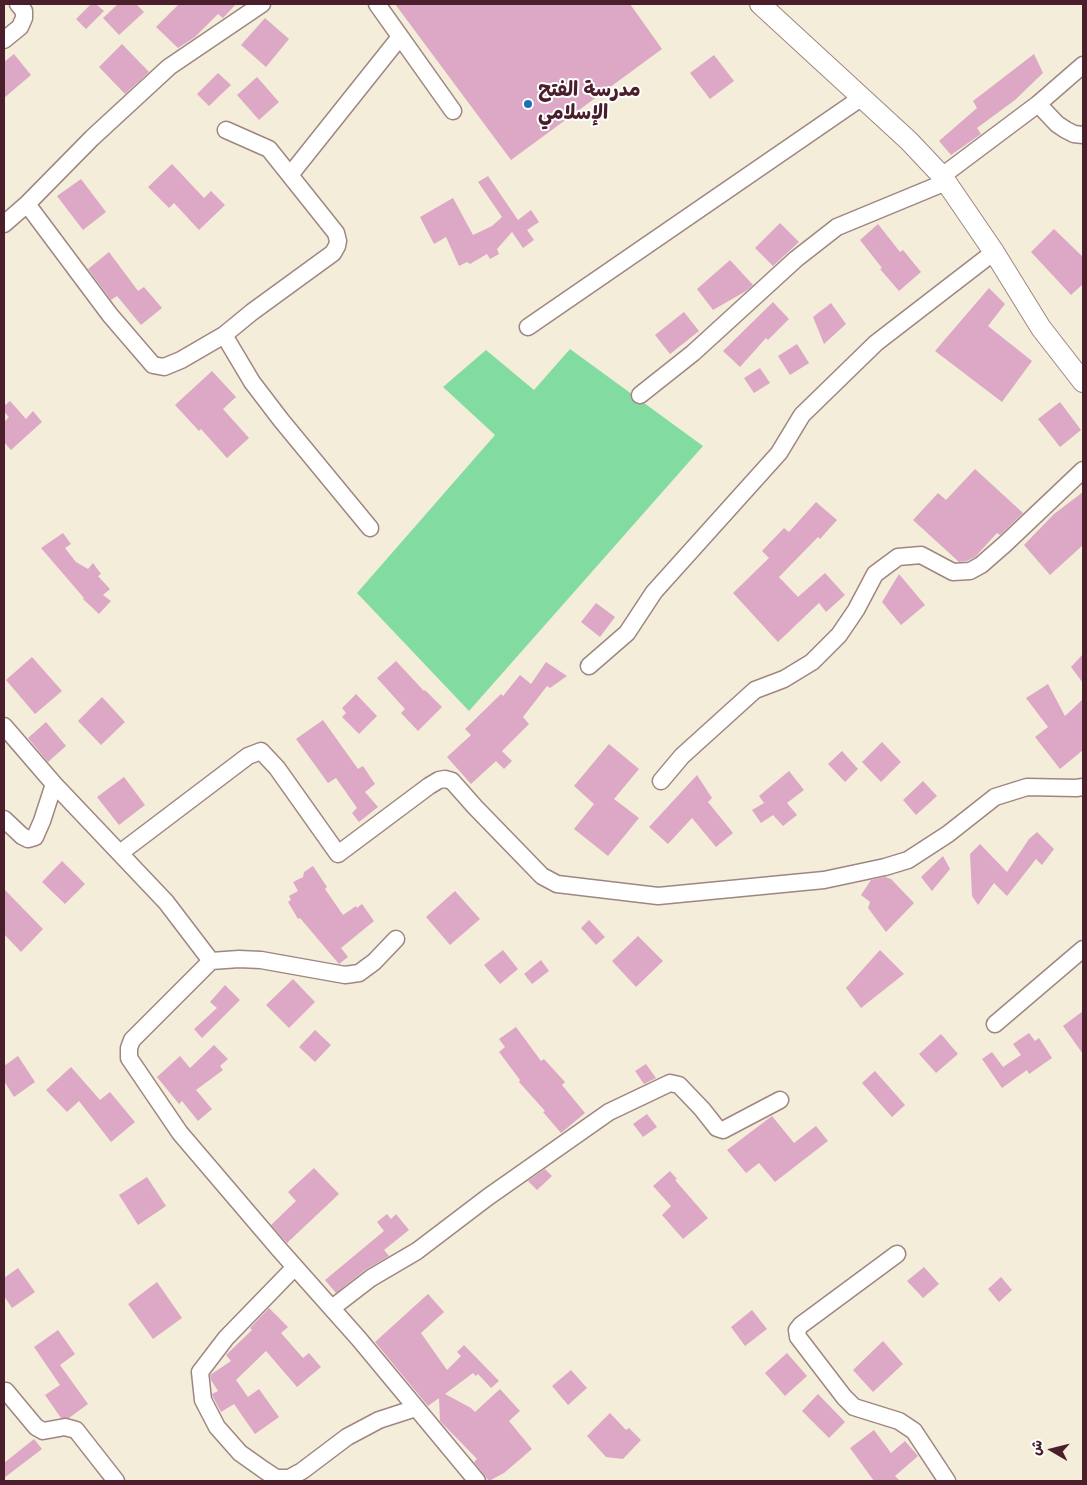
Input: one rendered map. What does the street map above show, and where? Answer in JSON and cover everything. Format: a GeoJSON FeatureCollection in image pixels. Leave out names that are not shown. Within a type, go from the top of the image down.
{"type":"FeatureCollection","features":[{"type":"Feature","properties":{"kind":"street"},"geometry":{"type":"LineString","coordinates":[[4,40],[20,27],[24,18],[24,11],[18,4]]}},
{"type":"Feature","properties":{"kind":"street"},"geometry":{"type":"LineString","coordinates":[[4,224],[27,204],[92,138],[169,67],[262,4]]}},
{"type":"Feature","properties":{"kind":"street"},"geometry":{"type":"LineString","coordinates":[[377,4],[453,111]]}},
{"type":"Feature","properties":{"kind":"street"},"geometry":{"type":"LineString","coordinates":[[760,4],[908,141],[944,179],[994,252],[1041,328],[1083,382]]}},
{"type":"Feature","properties":{"kind":"street"},"geometry":{"type":"LineString","coordinates":[[290,175],[400,36]]}},
{"type":"Feature","properties":{"kind":"street"},"geometry":{"type":"LineString","coordinates":[[640,395],[693,353],[796,259],[837,227],[944,179],[1083,66]]}},
{"type":"Feature","properties":{"kind":"street"},"geometry":{"type":"LineString","coordinates":[[528,327],[861,98]]}},
{"type":"Feature","properties":{"kind":"street"},"geometry":{"type":"LineString","coordinates":[[1038,104],[1057,124],[1074,134],[1083,134]]}},
{"type":"Feature","properties":{"kind":"street"},"geometry":{"type":"LineString","coordinates":[[27,204],[110,315],[153,365],[164,367],[181,360],[224,335],[332,253],[337,246],[336,233],[269,149],[226,130]]}},
{"type":"Feature","properties":{"kind":"street"},"geometry":{"type":"LineString","coordinates":[[588,666],[626,633],[654,592],[779,453],[802,415],[876,343],[994,252]]}},
{"type":"Feature","properties":{"kind":"street"},"geometry":{"type":"LineString","coordinates":[[224,335],[252,382],[370,528]]}},
{"type":"Feature","properties":{"kind":"street"},"geometry":{"type":"LineString","coordinates":[[660,781],[682,756],[756,690],[784,679],[812,662],[839,635],[856,610],[875,574],[898,557],[921,555],[953,572],[970,571],[981,565],[1005,544],[1083,470]]}},
{"type":"Feature","properties":{"kind":"street"},"geometry":{"type":"LineString","coordinates":[[4,726],[54,784],[166,902],[210,961]]}},
{"type":"Feature","properties":{"kind":"street"},"geometry":{"type":"LineString","coordinates":[[120,853],[248,756],[261,751],[277,768],[338,854],[429,786],[445,779],[452,781],[542,876],[557,884],[658,896],[824,880],[885,867],[908,860],[948,834],[995,797],[1027,787],[1083,787]]}},
{"type":"Feature","properties":{"kind":"street"},"geometry":{"type":"LineString","coordinates":[[4,819],[22,836],[28,839],[35,837],[54,784]]}},
{"type":"Feature","properties":{"kind":"street"},"geometry":{"type":"LineString","coordinates":[[396,939],[374,962],[359,973],[346,976],[261,960],[210,961],[132,1040],[129,1048],[130,1058],[180,1133],[332,1308],[477,1481]]}},
{"type":"Feature","properties":{"kind":"street"},"geometry":{"type":"LineString","coordinates":[[995,1024],[1083,949]]}},
{"type":"Feature","properties":{"kind":"street"},"geometry":{"type":"LineString","coordinates":[[332,1308],[371,1278],[417,1252],[488,1197],[609,1112],[665,1085],[670,1083],[679,1085],[702,1108],[716,1128],[723,1130],[780,1100]]}},
{"type":"Feature","properties":{"kind":"street"},"geometry":{"type":"LineString","coordinates":[[897,1254],[801,1325],[797,1330],[798,1338],[854,1407],[899,1421],[914,1431],[947,1481]]}},
{"type":"Feature","properties":{"kind":"street"},"geometry":{"type":"LineString","coordinates":[[295,1267],[226,1338],[200,1372],[203,1400],[217,1427],[240,1453],[276,1478],[289,1478],[302,1471],[347,1437],[379,1420],[416,1408]]}},
{"type":"Feature","properties":{"kind":"street"},"geometry":{"type":"LineString","coordinates":[[6,1391],[36,1427],[44,1431],[65,1427],[76,1430],[116,1481]]}},
{"type":"Feature","properties":{"kind":"green space"},"geometry":{"type":"Polygon","coordinates":[[[570,349],[703,446],[469,711],[357,593],[495,435],[443,387],[486,350],[534,390],[570,349]]]}},
{"type":"Feature","properties":{"kind":"building"},"geometry":{"type":"Polygon","coordinates":[[[91,4],[96,4],[104,11],[86,29],[76,19],[91,4]]]}},
{"type":"Feature","properties":{"kind":"building"},"geometry":{"type":"Polygon","coordinates":[[[118,4],[136,4],[144,12],[119,35],[103,18],[118,4]]]}},
{"type":"Feature","properties":{"kind":"building"},"geometry":{"type":"Polygon","coordinates":[[[179,4],[236,4],[223,18],[218,14],[195,37],[178,48],[156,27],[179,4]]]}},
{"type":"Feature","properties":{"kind":"building","name":"مدرسة الفتح الإسلامي"},"geometry":{"type":"Polygon","coordinates":[[[395,4],[630,4],[662,49],[511,160],[395,4]]]}},
{"type":"Feature","properties":{"kind":"building"},"geometry":{"type":"Polygon","coordinates":[[[265,18],[289,39],[266,67],[241,45],[265,18]]]}},
{"type":"Feature","properties":{"kind":"building"},"geometry":{"type":"Polygon","coordinates":[[[122,44],[149,72],[125,94],[99,67],[122,44]]]}},
{"type":"Feature","properties":{"kind":"building"},"geometry":{"type":"Polygon","coordinates":[[[14,54],[31,75],[4,98],[4,62],[14,54]]]}},
{"type":"Feature","properties":{"kind":"building"},"geometry":{"type":"Polygon","coordinates":[[[1034,54],[1043,73],[1015,100],[977,128],[981,134],[951,155],[939,141],[977,108],[973,101],[1034,54]]]}},
{"type":"Feature","properties":{"kind":"building"},"geometry":{"type":"Polygon","coordinates":[[[714,55],[734,81],[710,99],[690,73],[714,55]]]}},
{"type":"Feature","properties":{"kind":"building"},"geometry":{"type":"Polygon","coordinates":[[[218,73],[231,85],[209,106],[197,94],[218,73]]]}},
{"type":"Feature","properties":{"kind":"building"},"geometry":{"type":"Polygon","coordinates":[[[257,77],[279,102],[259,120],[237,95],[257,77]]]}},
{"type":"Feature","properties":{"kind":"building"},"geometry":{"type":"Polygon","coordinates":[[[172,164],[204,198],[211,191],[225,205],[199,230],[174,203],[169,208],[148,187],[172,164]]]}},
{"type":"Feature","properties":{"kind":"building"},"geometry":{"type":"Polygon","coordinates":[[[488,176],[518,220],[531,210],[539,222],[527,230],[534,240],[523,248],[512,232],[497,249],[499,254],[490,259],[487,254],[470,264],[467,262],[459,266],[446,237],[434,244],[420,217],[453,198],[473,235],[492,226],[502,217],[478,182],[488,176]]]}},
{"type":"Feature","properties":{"kind":"building"},"geometry":{"type":"Polygon","coordinates":[[[81,179],[106,212],[83,230],[57,196],[81,179]]]}},
{"type":"Feature","properties":{"kind":"building"},"geometry":{"type":"Polygon","coordinates":[[[780,223],[799,242],[773,266],[755,248],[780,223]]]}},
{"type":"Feature","properties":{"kind":"building"},"geometry":{"type":"Polygon","coordinates":[[[878,224],[900,252],[903,250],[921,272],[899,291],[880,269],[882,268],[860,240],[878,224]]]}},
{"type":"Feature","properties":{"kind":"building"},"geometry":{"type":"Polygon","coordinates":[[[1054,229],[1083,257],[1083,284],[1071,295],[1031,252],[1054,229]]]}},
{"type":"Feature","properties":{"kind":"building"},"geometry":{"type":"Polygon","coordinates":[[[109,252],[138,291],[144,287],[162,308],[141,325],[117,296],[111,300],[88,269],[109,252]]]}},
{"type":"Feature","properties":{"kind":"building"},"geometry":{"type":"Polygon","coordinates":[[[730,260],[753,285],[713,310],[697,289],[730,260]]]}},
{"type":"Feature","properties":{"kind":"building"},"geometry":{"type":"Polygon","coordinates":[[[989,288],[1005,304],[988,326],[1032,361],[1002,402],[935,351],[989,288]]]}},
{"type":"Feature","properties":{"kind":"building"},"geometry":{"type":"Polygon","coordinates":[[[773,302],[789,319],[768,340],[766,338],[740,367],[723,351],[773,302]]]}},
{"type":"Feature","properties":{"kind":"building"},"geometry":{"type":"Polygon","coordinates":[[[831,303],[846,324],[824,344],[813,317],[831,303]]]}},
{"type":"Feature","properties":{"kind":"building"},"geometry":{"type":"Polygon","coordinates":[[[684,312],[699,331],[670,354],[655,335],[684,312]]]}},
{"type":"Feature","properties":{"kind":"building"},"geometry":{"type":"Polygon","coordinates":[[[797,344],[809,363],[790,375],[778,356],[797,344]]]}},
{"type":"Feature","properties":{"kind":"building"},"geometry":{"type":"Polygon","coordinates":[[[760,368],[770,383],[754,393],[744,378],[760,368]]]}},
{"type":"Feature","properties":{"kind":"building"},"geometry":{"type":"Polygon","coordinates":[[[212,371],[236,397],[223,409],[249,438],[227,458],[201,429],[199,431],[175,405],[212,371]]]}},
{"type":"Feature","properties":{"kind":"building"},"geometry":{"type":"Polygon","coordinates":[[[10,401],[26,419],[33,411],[42,422],[11,450],[4,442],[4,422],[9,417],[4,412],[4,406],[10,401]]]}},
{"type":"Feature","properties":{"kind":"building"},"geometry":{"type":"Polygon","coordinates":[[[1060,402],[1081,430],[1060,447],[1038,419],[1060,402]]]}},
{"type":"Feature","properties":{"kind":"building"},"geometry":{"type":"Polygon","coordinates":[[[975,469],[1023,513],[1000,535],[997,533],[975,557],[959,562],[913,520],[938,493],[946,500],[975,469]]]}},
{"type":"Feature","properties":{"kind":"building"},"geometry":{"type":"Polygon","coordinates":[[[1083,492],[1083,545],[1050,575],[1024,545],[1054,514],[1083,492]]]}},
{"type":"Feature","properties":{"kind":"building"},"geometry":{"type":"Polygon","coordinates":[[[816,502],[837,520],[820,539],[818,537],[779,577],[798,597],[825,573],[845,595],[826,612],[819,603],[778,642],[733,593],[769,558],[762,551],[784,528],[789,532],[816,502]]]}},
{"type":"Feature","properties":{"kind":"building"},"geometry":{"type":"Polygon","coordinates":[[[63,533],[71,544],[65,548],[76,562],[88,569],[93,563],[101,574],[98,576],[110,589],[103,595],[111,601],[99,614],[83,599],[41,548],[63,533]]]}},
{"type":"Feature","properties":{"kind":"building"},"geometry":{"type":"Polygon","coordinates":[[[899,574],[925,605],[901,625],[882,602],[899,574]]]}},
{"type":"Feature","properties":{"kind":"building"},"geometry":{"type":"Polygon","coordinates":[[[596,603],[615,617],[600,637],[581,622],[596,603]]]}},
{"type":"Feature","properties":{"kind":"building"},"geometry":{"type":"Polygon","coordinates":[[[1083,654],[1083,683],[1071,667],[1083,654]]]}},
{"type":"Feature","properties":{"kind":"building"},"geometry":{"type":"Polygon","coordinates":[[[32,657],[62,691],[35,714],[6,680],[32,657]]]}},
{"type":"Feature","properties":{"kind":"building"},"geometry":{"type":"Polygon","coordinates":[[[396,661],[442,707],[418,731],[401,713],[405,709],[377,678],[396,661]]]}},
{"type":"Feature","properties":{"kind":"building"},"geometry":{"type":"Polygon","coordinates":[[[546,662],[567,676],[550,688],[547,686],[523,717],[529,724],[502,751],[512,761],[504,769],[496,761],[471,784],[447,757],[471,735],[465,729],[501,694],[503,696],[520,675],[531,684],[546,662]]]}},
{"type":"Feature","properties":{"kind":"building"},"geometry":{"type":"Polygon","coordinates":[[[1048,684],[1065,716],[1083,699],[1083,750],[1060,769],[1035,737],[1048,727],[1026,698],[1048,684]]]}},
{"type":"Feature","properties":{"kind":"building"},"geometry":{"type":"Polygon","coordinates":[[[356,694],[377,716],[359,734],[342,717],[346,713],[342,708],[356,694]]]}},
{"type":"Feature","properties":{"kind":"building"},"geometry":{"type":"Polygon","coordinates":[[[102,697],[125,722],[101,745],[78,721],[102,697]]]}},
{"type":"Feature","properties":{"kind":"building"},"geometry":{"type":"Polygon","coordinates":[[[323,720],[358,769],[363,766],[375,784],[365,792],[378,807],[359,822],[352,813],[357,808],[336,778],[328,783],[296,739],[323,720]]]}},
{"type":"Feature","properties":{"kind":"building"},"geometry":{"type":"Polygon","coordinates":[[[46,722],[66,746],[48,762],[28,738],[46,722]]]}},
{"type":"Feature","properties":{"kind":"building"},"geometry":{"type":"Polygon","coordinates":[[[882,742],[901,762],[881,782],[862,762],[882,742]]]}},
{"type":"Feature","properties":{"kind":"building"},"geometry":{"type":"Polygon","coordinates":[[[609,744],[639,769],[614,799],[639,818],[608,856],[574,829],[594,804],[574,786],[609,744]]]}},
{"type":"Feature","properties":{"kind":"building"},"geometry":{"type":"Polygon","coordinates":[[[842,751],[858,769],[845,782],[828,764],[842,751]]]}},
{"type":"Feature","properties":{"kind":"building"},"geometry":{"type":"Polygon","coordinates":[[[789,771],[804,790],[787,803],[797,815],[783,826],[773,815],[761,823],[752,810],[764,803],[759,796],[789,771]]]}},
{"type":"Feature","properties":{"kind":"building"},"geometry":{"type":"Polygon","coordinates":[[[697,775],[712,798],[708,802],[733,833],[716,847],[692,818],[668,844],[649,827],[697,775]]]}},
{"type":"Feature","properties":{"kind":"building"},"geometry":{"type":"Polygon","coordinates":[[[124,777],[145,805],[119,825],[97,797],[124,777]]]}},
{"type":"Feature","properties":{"kind":"building"},"geometry":{"type":"Polygon","coordinates":[[[923,781],[937,796],[916,815],[903,800],[923,781]]]}},
{"type":"Feature","properties":{"kind":"building"},"geometry":{"type":"Polygon","coordinates":[[[1037,832],[1054,849],[1042,865],[1036,859],[1007,896],[994,883],[978,905],[972,896],[970,854],[980,844],[1007,872],[1029,839],[1037,832]]]}},
{"type":"Feature","properties":{"kind":"building"},"geometry":{"type":"Polygon","coordinates":[[[943,856],[950,869],[932,891],[921,877],[943,856]]]}},
{"type":"Feature","properties":{"kind":"building"},"geometry":{"type":"Polygon","coordinates":[[[62,861],[85,884],[65,904],[42,882],[62,861]]]}},
{"type":"Feature","properties":{"kind":"building"},"geometry":{"type":"Polygon","coordinates":[[[313,866],[327,887],[325,889],[343,915],[362,904],[374,921],[341,948],[348,957],[339,964],[300,918],[298,919],[288,902],[291,900],[289,896],[298,891],[293,882],[303,877],[304,872],[313,866]]]}},
{"type":"Feature","properties":{"kind":"building"},"geometry":{"type":"Polygon","coordinates":[[[885,877],[891,879],[914,903],[886,932],[868,908],[870,902],[861,895],[871,880],[885,877]]]}},
{"type":"Feature","properties":{"kind":"building"},"geometry":{"type":"Polygon","coordinates":[[[4,889],[43,929],[21,952],[4,934],[4,889]]]}},
{"type":"Feature","properties":{"kind":"building"},"geometry":{"type":"Polygon","coordinates":[[[455,891],[480,919],[450,945],[426,917],[455,891]]]}},
{"type":"Feature","properties":{"kind":"building"},"geometry":{"type":"Polygon","coordinates":[[[589,920],[605,937],[596,945],[581,928],[589,920]]]}},
{"type":"Feature","properties":{"kind":"building"},"geometry":{"type":"Polygon","coordinates":[[[638,936],[663,961],[636,987],[612,961],[638,936]]]}},
{"type":"Feature","properties":{"kind":"building"},"geometry":{"type":"Polygon","coordinates":[[[503,950],[518,969],[500,984],[484,965],[503,950]]]}},
{"type":"Feature","properties":{"kind":"building"},"geometry":{"type":"Polygon","coordinates":[[[880,950],[904,974],[861,1008],[846,988],[880,950]]]}},
{"type":"Feature","properties":{"kind":"building"},"geometry":{"type":"Polygon","coordinates":[[[541,960],[549,971],[532,984],[524,974],[541,960]]]}},
{"type":"Feature","properties":{"kind":"building"},"geometry":{"type":"Polygon","coordinates":[[[293,979],[315,1002],[289,1028],[266,1005],[293,979]]]}},
{"type":"Feature","properties":{"kind":"building"},"geometry":{"type":"Polygon","coordinates":[[[225,985],[240,1000],[202,1038],[194,1029],[217,1008],[210,1002],[225,985]]]}},
{"type":"Feature","properties":{"kind":"building"},"geometry":{"type":"Polygon","coordinates":[[[1083,1011],[1083,1054],[1063,1026],[1083,1011]]]}},
{"type":"Feature","properties":{"kind":"building"},"geometry":{"type":"Polygon","coordinates":[[[516,1027],[541,1061],[544,1059],[565,1082],[562,1085],[585,1113],[561,1133],[543,1112],[545,1111],[519,1082],[520,1080],[499,1052],[505,1047],[499,1039],[516,1027]]]}},
{"type":"Feature","properties":{"kind":"building"},"geometry":{"type":"Polygon","coordinates":[[[315,1030],[331,1045],[315,1062],[299,1047],[315,1030]]]}},
{"type":"Feature","properties":{"kind":"building"},"geometry":{"type":"Polygon","coordinates":[[[1029,1033],[1035,1041],[1039,1038],[1052,1058],[1029,1074],[1027,1070],[1002,1088],[982,1059],[992,1052],[1003,1067],[1021,1055],[1013,1044],[1029,1033]]]}},
{"type":"Feature","properties":{"kind":"building"},"geometry":{"type":"Polygon","coordinates":[[[941,1034],[958,1054],[936,1073],[919,1054],[941,1034]]]}},
{"type":"Feature","properties":{"kind":"building"},"geometry":{"type":"Polygon","coordinates":[[[214,1045],[228,1059],[220,1066],[223,1070],[196,1090],[212,1109],[198,1121],[182,1101],[179,1104],[157,1077],[180,1056],[190,1068],[214,1045]]]}},
{"type":"Feature","properties":{"kind":"building"},"geometry":{"type":"Polygon","coordinates":[[[18,1056],[35,1082],[14,1097],[4,1081],[4,1066],[18,1056]]]}},
{"type":"Feature","properties":{"kind":"building"},"geometry":{"type":"Polygon","coordinates":[[[646,1064],[656,1078],[644,1084],[635,1071],[646,1064]]]}},
{"type":"Feature","properties":{"kind":"building"},"geometry":{"type":"Polygon","coordinates":[[[71,1067],[100,1100],[110,1092],[135,1122],[111,1142],[79,1101],[67,1112],[46,1090],[71,1067]]]}},
{"type":"Feature","properties":{"kind":"building"},"geometry":{"type":"Polygon","coordinates":[[[875,1071],[905,1105],[892,1117],[862,1083],[875,1071]]]}},
{"type":"Feature","properties":{"kind":"building"},"geometry":{"type":"Polygon","coordinates":[[[647,1114],[657,1127],[643,1137],[633,1124],[647,1114]]]}},
{"type":"Feature","properties":{"kind":"building"},"geometry":{"type":"Polygon","coordinates":[[[772,1116],[794,1143],[816,1126],[828,1141],[775,1182],[759,1163],[746,1173],[727,1150],[772,1116]]]}},
{"type":"Feature","properties":{"kind":"building"},"geometry":{"type":"Polygon","coordinates":[[[314,1168],[339,1194],[287,1243],[271,1225],[296,1201],[288,1192],[314,1168]]]}},
{"type":"Feature","properties":{"kind":"building"},"geometry":{"type":"Polygon","coordinates":[[[545,1169],[552,1176],[537,1190],[528,1181],[545,1169]]]}},
{"type":"Feature","properties":{"kind":"building"},"geometry":{"type":"Polygon","coordinates":[[[670,1171],[677,1179],[675,1180],[708,1218],[683,1239],[662,1215],[671,1206],[653,1186],[670,1171]]]}},
{"type":"Feature","properties":{"kind":"building"},"geometry":{"type":"Polygon","coordinates":[[[147,1177],[166,1206],[138,1225],[119,1195],[147,1177]]]}},
{"type":"Feature","properties":{"kind":"building"},"geometry":{"type":"Polygon","coordinates":[[[387,1214],[391,1219],[396,1214],[409,1230],[384,1250],[389,1256],[365,1270],[336,1293],[325,1280],[384,1231],[377,1222],[387,1214]]]}},
{"type":"Feature","properties":{"kind":"building"},"geometry":{"type":"Polygon","coordinates":[[[924,1267],[939,1284],[923,1298],[907,1281],[924,1267]]]}},
{"type":"Feature","properties":{"kind":"building"},"geometry":{"type":"Polygon","coordinates":[[[18,1268],[35,1292],[12,1308],[4,1296],[4,1278],[18,1268]]]}},
{"type":"Feature","properties":{"kind":"building"},"geometry":{"type":"Polygon","coordinates":[[[1001,1277],[1012,1290],[999,1302],[988,1289],[1001,1277]]]}},
{"type":"Feature","properties":{"kind":"building"},"geometry":{"type":"Polygon","coordinates":[[[157,1282],[182,1318],[153,1339],[128,1304],[157,1282]]]}},
{"type":"Feature","properties":{"kind":"building"},"geometry":{"type":"Polygon","coordinates":[[[428,1294],[444,1312],[421,1333],[447,1370],[461,1356],[457,1352],[464,1345],[499,1381],[491,1388],[478,1374],[476,1376],[473,1373],[445,1394],[475,1412],[500,1389],[520,1411],[509,1421],[532,1449],[504,1473],[489,1481],[474,1462],[477,1459],[440,1421],[439,1398],[428,1406],[375,1342],[428,1294]]]}},
{"type":"Feature","properties":{"kind":"building"},"geometry":{"type":"Polygon","coordinates":[[[269,1308],[288,1327],[281,1333],[303,1358],[309,1353],[321,1367],[297,1387],[266,1351],[236,1380],[248,1397],[259,1389],[279,1417],[255,1434],[234,1404],[221,1412],[212,1394],[218,1391],[210,1375],[231,1361],[226,1355],[252,1330],[250,1328],[269,1308]]]}},
{"type":"Feature","properties":{"kind":"building"},"geometry":{"type":"Polygon","coordinates":[[[752,1310],[767,1329],[745,1346],[731,1327],[752,1310]]]}},
{"type":"Feature","properties":{"kind":"building"},"geometry":{"type":"Polygon","coordinates":[[[58,1330],[75,1354],[60,1365],[88,1404],[69,1418],[61,1418],[45,1395],[60,1385],[34,1347],[58,1330]]]}},
{"type":"Feature","properties":{"kind":"building"},"geometry":{"type":"Polygon","coordinates":[[[883,1341],[903,1364],[873,1392],[853,1370],[883,1341]]]}},
{"type":"Feature","properties":{"kind":"building"},"geometry":{"type":"Polygon","coordinates":[[[787,1353],[807,1376],[785,1396],[765,1373],[787,1353]]]}},
{"type":"Feature","properties":{"kind":"building"},"geometry":{"type":"Polygon","coordinates":[[[571,1370],[587,1388],[568,1405],[552,1386],[571,1370]]]}},
{"type":"Feature","properties":{"kind":"building"},"geometry":{"type":"Polygon","coordinates":[[[818,1394],[845,1422],[829,1438],[802,1411],[818,1394]]]}},
{"type":"Feature","properties":{"kind":"building"},"geometry":{"type":"Polygon","coordinates":[[[610,1413],[626,1430],[629,1428],[641,1440],[623,1459],[606,1457],[587,1436],[610,1413]]]}},
{"type":"Feature","properties":{"kind":"building"},"geometry":{"type":"Polygon","coordinates":[[[874,1430],[891,1453],[905,1441],[918,1456],[895,1476],[900,1481],[874,1481],[850,1448],[874,1430]]]}},
{"type":"Feature","properties":{"kind":"building"},"geometry":{"type":"Polygon","coordinates":[[[34,1439],[42,1449],[4,1478],[4,1463],[34,1439]]]}},
{"type":"Feature","properties":{"kind":"place","name":"مدرسة الفتح الإسلامي"},"geometry":{"type":"Point","coordinates":[528,104]}}]}
